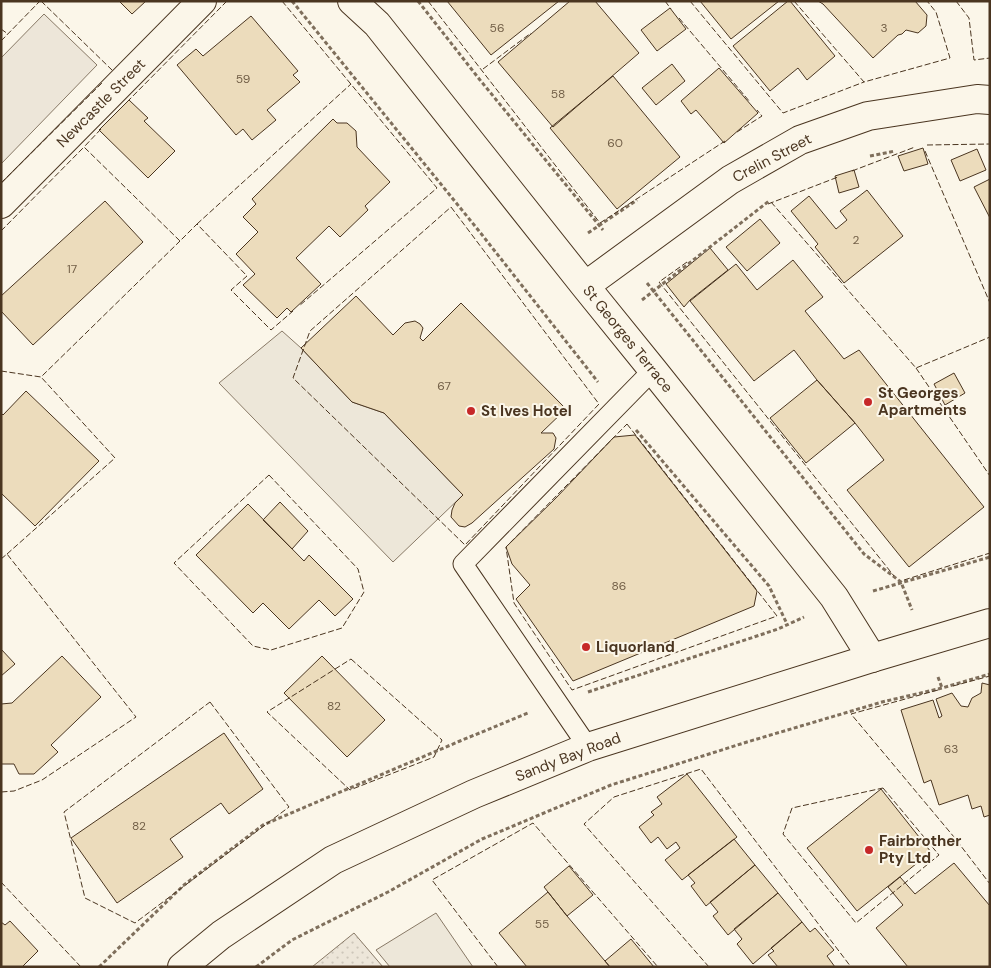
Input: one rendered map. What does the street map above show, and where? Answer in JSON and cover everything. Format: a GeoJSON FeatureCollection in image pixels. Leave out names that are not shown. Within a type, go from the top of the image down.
{"type":"FeatureCollection","features":[{"type":"Feature","properties":{"kind":"street","name":"Newcastle Street"},"geometry":{"type":"LineString","coordinates":[[1,204],[202,1]]}},
{"type":"Feature","properties":{"kind":"street","name":"St Georges Terrace"},"geometry":{"type":"LineString","coordinates":[[352,1],[371,12],[585,286],[837,602],[872,658]]}},
{"type":"Feature","properties":{"kind":"street","name":"Crelin Street"},"geometry":{"type":"LineString","coordinates":[[585,286],[730,180],[800,140],[868,116],[977,99],[990,100]]}},
{"type":"Feature","properties":{"kind":"street","name":"Sandy Bay Road"},"geometry":{"type":"LineString","coordinates":[[182,967],[221,934],[333,860],[474,794],[588,748],[872,658],[990,623]]}},
{"type":"Feature","properties":{"kind":"lane"},"geometry":{"type":"LineString","coordinates":[[588,748],[463,564],[653,370]]}},
{"type":"Feature","properties":{"kind":"path"},"geometry":{"type":"LineString","coordinates":[[292,1],[479,231],[616,406],[769,586],[787,624]]}},
{"type":"Feature","properties":{"kind":"path"},"geometry":{"type":"LineString","coordinates":[[418,1],[864,554],[901,582],[926,643]]}},
{"type":"Feature","properties":{"kind":"path"},"geometry":{"type":"LineString","coordinates":[[863,158],[902,149]]}},
{"type":"Feature","properties":{"kind":"path"},"geometry":{"type":"LineString","coordinates":[[615,323],[653,290],[775,197]]}},
{"type":"Feature","properties":{"kind":"path"},"geometry":{"type":"LineString","coordinates":[[99,967],[184,885],[263,825],[556,702],[778,629],[837,602],[990,557]]}},
{"type":"Feature","properties":{"kind":"path"},"geometry":{"type":"LineString","coordinates":[[256,967],[292,940],[388,892],[482,839],[611,784],[882,702],[942,688],[990,674]]}},
{"type":"Feature","properties":{"kind":"shaded area"},"geometry":{"type":"Polygon","coordinates":[[[44,14],[97,65],[1,164],[1,58],[44,14]]]}},
{"type":"Feature","properties":{"kind":"shaded area"},"geometry":{"type":"Polygon","coordinates":[[[282,331],[301,348],[352,402],[384,413],[463,495],[393,562],[219,383],[282,331]]]}},
{"type":"Feature","properties":{"kind":"shaded area"},"geometry":{"type":"Polygon","coordinates":[[[436,913],[473,967],[390,967],[376,950],[436,913]]]}},
{"type":"Feature","properties":{"kind":"shaded area"},"geometry":{"type":"Polygon","coordinates":[[[354,933],[383,967],[312,967],[354,933]]]}},
{"type":"Feature","properties":{"kind":"building"},"geometry":{"type":"Polygon","coordinates":[[[119,1],[146,1],[132,14],[119,1]]]}},
{"type":"Feature","properties":{"kind":"building"},"geometry":{"type":"Polygon","coordinates":[[[447,1],[559,1],[491,55],[447,1]]]}},
{"type":"Feature","properties":{"kind":"building"},"geometry":{"type":"Polygon","coordinates":[[[570,1],[595,1],[639,53],[553,127],[498,62],[570,1]]]}},
{"type":"Feature","properties":{"kind":"building"},"geometry":{"type":"Polygon","coordinates":[[[700,1],[779,1],[731,39],[700,1]]]}},
{"type":"Feature","properties":{"kind":"building"},"geometry":{"type":"Polygon","coordinates":[[[790,1],[835,56],[807,80],[798,68],[770,91],[733,46],[790,1]]]}},
{"type":"Feature","properties":{"kind":"building"},"geometry":{"type":"Polygon","coordinates":[[[818,1],[915,1],[927,15],[926,26],[918,33],[906,30],[873,58],[823,4],[818,1]]]}},
{"type":"Feature","properties":{"kind":"building"},"geometry":{"type":"Polygon","coordinates":[[[670,8],[686,29],[657,51],[641,30],[670,8]]]}},
{"type":"Feature","properties":{"kind":"building"},"geometry":{"type":"Polygon","coordinates":[[[251,16],[298,71],[293,75],[300,82],[267,110],[276,120],[252,140],[243,129],[236,135],[177,65],[196,49],[203,56],[251,16]]]}},
{"type":"Feature","properties":{"kind":"building"},"geometry":{"type":"Polygon","coordinates":[[[672,64],[685,81],[656,105],[642,88],[672,64]]]}},
{"type":"Feature","properties":{"kind":"building"},"geometry":{"type":"Polygon","coordinates":[[[719,68],[758,113],[724,143],[696,110],[691,114],[681,101],[719,68]]]}},
{"type":"Feature","properties":{"kind":"building"},"geometry":{"type":"Polygon","coordinates":[[[613,76],[680,157],[617,209],[550,128],[613,76]]]}},
{"type":"Feature","properties":{"kind":"building"},"geometry":{"type":"Polygon","coordinates":[[[129,100],[148,118],[144,121],[175,151],[148,178],[99,130],[129,100]]]}},
{"type":"Feature","properties":{"kind":"building"},"geometry":{"type":"Polygon","coordinates":[[[333,119],[337,123],[347,123],[356,131],[357,147],[390,182],[365,206],[368,210],[340,237],[329,226],[296,258],[321,284],[291,312],[287,308],[277,318],[243,285],[255,274],[236,254],[258,232],[243,217],[256,204],[252,199],[333,119]]]}},
{"type":"Feature","properties":{"kind":"building"},"geometry":{"type":"Polygon","coordinates":[[[923,148],[928,164],[904,171],[898,156],[923,148]]]}},
{"type":"Feature","properties":{"kind":"building"},"geometry":{"type":"Polygon","coordinates":[[[977,149],[986,170],[960,181],[951,160],[977,149]]]}},
{"type":"Feature","properties":{"kind":"building"},"geometry":{"type":"Polygon","coordinates":[[[854,170],[859,187],[839,193],[835,176],[854,170]]]}},
{"type":"Feature","properties":{"kind":"building"},"geometry":{"type":"Polygon","coordinates":[[[990,179],[990,218],[974,187],[990,179]]]}},
{"type":"Feature","properties":{"kind":"building"},"geometry":{"type":"Polygon","coordinates":[[[867,190],[903,236],[844,283],[815,247],[818,244],[791,211],[809,196],[836,229],[847,220],[840,211],[867,190]]]}},
{"type":"Feature","properties":{"kind":"building"},"geometry":{"type":"Polygon","coordinates":[[[105,201],[143,242],[33,345],[1,311],[1,296],[105,201]]]}},
{"type":"Feature","properties":{"kind":"building"},"geometry":{"type":"Polygon","coordinates":[[[760,219],[780,243],[747,271],[726,247],[760,219]]]}},
{"type":"Feature","properties":{"kind":"building"},"geometry":{"type":"Polygon","coordinates":[[[710,248],[728,270],[684,307],[666,284],[710,248]]]}},
{"type":"Feature","properties":{"kind":"building","name":"St Georges Apartments"},"geometry":{"type":"Polygon","coordinates":[[[793,260],[823,297],[805,311],[844,359],[859,350],[984,507],[909,567],[847,490],[884,460],[855,423],[817,380],[794,350],[754,381],[690,301],[736,264],[757,290],[793,260]]]}},
{"type":"Feature","properties":{"kind":"building","name":"St Ives Hotel"},"geometry":{"type":"Polygon","coordinates":[[[356,296],[393,335],[405,323],[415,321],[420,324],[423,328],[420,338],[423,341],[461,303],[566,409],[541,433],[553,433],[556,438],[554,449],[472,523],[465,527],[459,526],[451,517],[455,503],[463,495],[384,413],[352,402],[301,348],[356,296]]]}},
{"type":"Feature","properties":{"kind":"building"},"geometry":{"type":"Polygon","coordinates":[[[954,373],[965,393],[945,405],[934,384],[954,373]]]}},
{"type":"Feature","properties":{"kind":"building"},"geometry":{"type":"Polygon","coordinates":[[[817,380],[855,423],[806,463],[770,418],[817,380]]]}},
{"type":"Feature","properties":{"kind":"building"},"geometry":{"type":"Polygon","coordinates":[[[26,391],[99,461],[35,526],[1,493],[1,413],[3,415],[26,391]]]}},
{"type":"Feature","properties":{"kind":"building"},"geometry":{"type":"Polygon","coordinates":[[[635,435],[757,591],[754,606],[573,681],[516,599],[530,585],[512,564],[506,547],[614,437],[635,435]]]}},
{"type":"Feature","properties":{"kind":"building"},"geometry":{"type":"Polygon","coordinates":[[[280,502],[308,531],[292,549],[263,520],[280,502]]]}},
{"type":"Feature","properties":{"kind":"building"},"geometry":{"type":"Polygon","coordinates":[[[248,504],[304,561],[309,555],[353,599],[335,616],[319,600],[289,629],[263,603],[253,613],[196,555],[248,504]]]}},
{"type":"Feature","properties":{"kind":"building"},"geometry":{"type":"Polygon","coordinates":[[[1,649],[15,664],[1,676],[1,649]]]}},
{"type":"Feature","properties":{"kind":"building"},"geometry":{"type":"Polygon","coordinates":[[[62,656],[101,697],[51,745],[58,752],[34,774],[19,774],[14,764],[1,764],[1,704],[12,703],[62,656]]]}},
{"type":"Feature","properties":{"kind":"building"},"geometry":{"type":"Polygon","coordinates":[[[322,656],[385,720],[347,757],[284,693],[322,656]]]}},
{"type":"Feature","properties":{"kind":"building"},"geometry":{"type":"Polygon","coordinates":[[[982,683],[990,685],[990,815],[984,817],[981,806],[972,809],[968,795],[939,805],[931,780],[924,783],[901,710],[933,700],[939,718],[942,716],[936,699],[952,693],[961,706],[968,707],[972,698],[981,693],[982,683]]]}},
{"type":"Feature","properties":{"kind":"building"},"geometry":{"type":"Polygon","coordinates":[[[224,733],[263,789],[229,814],[221,803],[170,839],[183,857],[117,903],[71,838],[224,733]]]}},
{"type":"Feature","properties":{"kind":"building"},"geometry":{"type":"Polygon","coordinates":[[[687,774],[737,837],[682,880],[665,860],[680,848],[676,842],[667,849],[658,837],[651,843],[639,827],[654,815],[651,812],[662,804],[657,797],[687,774]]]}},
{"type":"Feature","properties":{"kind":"building","name":"Fairbrother Pty Ltd"},"geometry":{"type":"Polygon","coordinates":[[[881,789],[931,852],[857,911],[807,848],[881,789]]]}},
{"type":"Feature","properties":{"kind":"building"},"geometry":{"type":"Polygon","coordinates":[[[734,839],[755,865],[706,906],[691,886],[695,883],[688,875],[734,839]]]}},
{"type":"Feature","properties":{"kind":"building"},"geometry":{"type":"Polygon","coordinates":[[[954,863],[990,906],[990,967],[908,967],[876,928],[903,905],[888,887],[900,877],[915,894],[954,863]]]}},
{"type":"Feature","properties":{"kind":"building"},"geometry":{"type":"Polygon","coordinates":[[[755,865],[778,893],[728,935],[713,916],[718,912],[710,902],[755,865]]]}},
{"type":"Feature","properties":{"kind":"building"},"geometry":{"type":"Polygon","coordinates":[[[569,866],[593,895],[567,916],[544,887],[569,866]]]}},
{"type":"Feature","properties":{"kind":"building"},"geometry":{"type":"Polygon","coordinates":[[[548,892],[610,967],[527,967],[499,933],[548,892]]]}},
{"type":"Feature","properties":{"kind":"building"},"geometry":{"type":"Polygon","coordinates":[[[778,893],[802,922],[753,964],[737,944],[742,939],[734,929],[778,893]]]}},
{"type":"Feature","properties":{"kind":"building"},"geometry":{"type":"Polygon","coordinates":[[[10,921],[38,951],[22,967],[1,967],[1,922],[5,925],[10,921]]]}},
{"type":"Feature","properties":{"kind":"building"},"geometry":{"type":"Polygon","coordinates":[[[802,922],[810,932],[815,928],[834,950],[827,956],[835,967],[778,967],[768,955],[774,951],[771,948],[802,922]]]}},
{"type":"Feature","properties":{"kind":"building"},"geometry":{"type":"Polygon","coordinates":[[[631,939],[654,967],[610,967],[605,961],[631,939]]]}},
{"type":"Feature","properties":{"kind":"fence"},"geometry":{"type":"LineString","coordinates":[[1,41],[40,1]]}},
{"type":"Feature","properties":{"kind":"fence"},"geometry":{"type":"LineString","coordinates":[[41,1],[113,71]]}},
{"type":"Feature","properties":{"kind":"fence"},"geometry":{"type":"LineString","coordinates":[[127,102],[227,1]]}},
{"type":"Feature","properties":{"kind":"fence"},"geometry":{"type":"LineString","coordinates":[[282,1],[437,188],[299,306]]}},
{"type":"Feature","properties":{"kind":"fence"},"geometry":{"type":"LineString","coordinates":[[428,1],[600,223],[725,141]]}},
{"type":"Feature","properties":{"kind":"fence"},"geometry":{"type":"LineString","coordinates":[[665,1],[671,9]]}},
{"type":"Feature","properties":{"kind":"fence"},"geometry":{"type":"LineString","coordinates":[[690,1],[783,113],[864,82]]}},
{"type":"Feature","properties":{"kind":"fence"},"geometry":{"type":"LineString","coordinates":[[794,1],[864,82],[950,58],[936,12],[927,1]]}},
{"type":"Feature","properties":{"kind":"fence"},"geometry":{"type":"LineString","coordinates":[[956,1],[969,18],[974,60],[990,58]]}},
{"type":"Feature","properties":{"kind":"fence"},"geometry":{"type":"LineString","coordinates":[[679,18],[750,102]]}},
{"type":"Feature","properties":{"kind":"fence"},"geometry":{"type":"LineString","coordinates":[[1,29],[8,34]]}},
{"type":"Feature","properties":{"kind":"fence"},"geometry":{"type":"LineString","coordinates":[[483,69],[531,33]]}},
{"type":"Feature","properties":{"kind":"fence"},"geometry":{"type":"LineString","coordinates":[[1,183],[103,82]]}},
{"type":"Feature","properties":{"kind":"fence"},"geometry":{"type":"LineString","coordinates":[[197,224],[351,84]]}},
{"type":"Feature","properties":{"kind":"fence"},"geometry":{"type":"LineString","coordinates":[[737,132],[762,116],[757,110]]}},
{"type":"Feature","properties":{"kind":"fence"},"geometry":{"type":"LineString","coordinates":[[101,129],[84,147],[180,241],[197,224],[247,276],[231,290],[271,330],[293,311]]}},
{"type":"Feature","properties":{"kind":"fence"},"geometry":{"type":"LineString","coordinates":[[927,145],[990,144]]}},
{"type":"Feature","properties":{"kind":"fence"},"geometry":{"type":"LineString","coordinates":[[1,231],[84,147]]}},
{"type":"Feature","properties":{"kind":"fence"},"geometry":{"type":"LineString","coordinates":[[852,171],[915,147]]}},
{"type":"Feature","properties":{"kind":"fence"},"geometry":{"type":"LineString","coordinates":[[925,151],[990,303]]}},
{"type":"Feature","properties":{"kind":"fence"},"geometry":{"type":"LineString","coordinates":[[768,204],[838,177]]}},
{"type":"Feature","properties":{"kind":"fence"},"geometry":{"type":"LineString","coordinates":[[771,202],[916,368],[990,337]]}},
{"type":"Feature","properties":{"kind":"fence"},"geometry":{"type":"LineString","coordinates":[[451,207],[599,404],[465,545],[293,378],[310,331],[451,207]]}},
{"type":"Feature","properties":{"kind":"fence"},"geometry":{"type":"LineString","coordinates":[[1,371],[41,377],[180,241]]}},
{"type":"Feature","properties":{"kind":"fence"},"geometry":{"type":"LineString","coordinates":[[687,262],[659,282],[894,576]]}},
{"type":"Feature","properties":{"kind":"fence"},"geometry":{"type":"LineString","coordinates":[[916,368],[990,476]]}},
{"type":"Feature","properties":{"kind":"fence"},"geometry":{"type":"LineString","coordinates":[[7,554],[115,458],[41,377]]}},
{"type":"Feature","properties":{"kind":"fence"},"geometry":{"type":"LineString","coordinates":[[627,424],[777,616],[572,690],[514,603],[506,547],[627,424]]}},
{"type":"Feature","properties":{"kind":"fence"},"geometry":{"type":"LineString","coordinates":[[269,475],[358,569],[364,592],[342,628],[271,650],[253,646],[174,563],[269,475]]}},
{"type":"Feature","properties":{"kind":"fence"},"geometry":{"type":"LineString","coordinates":[[904,580],[990,553]]}},
{"type":"Feature","properties":{"kind":"fence"},"geometry":{"type":"LineString","coordinates":[[1,559],[7,554],[136,717],[42,780],[14,791],[1,792]]}},
{"type":"Feature","properties":{"kind":"fence"},"geometry":{"type":"LineString","coordinates":[[351,659],[442,740],[434,757],[350,790],[267,712],[351,659]]}},
{"type":"Feature","properties":{"kind":"fence"},"geometry":{"type":"LineString","coordinates":[[953,686],[990,676]]}},
{"type":"Feature","properties":{"kind":"fence"},"geometry":{"type":"LineString","coordinates":[[938,690],[851,714],[954,837],[990,884]]}},
{"type":"Feature","properties":{"kind":"fence"},"geometry":{"type":"LineString","coordinates":[[210,702],[289,807],[135,923],[85,898],[64,812],[210,702]]}},
{"type":"Feature","properties":{"kind":"fence"},"geometry":{"type":"LineString","coordinates":[[709,967],[584,824],[614,797],[701,769],[851,967]]}},
{"type":"Feature","properties":{"kind":"fence"},"geometry":{"type":"LineString","coordinates":[[883,788],[939,855],[856,923],[783,834],[792,808],[883,788]]}},
{"type":"Feature","properties":{"kind":"fence"},"geometry":{"type":"LineString","coordinates":[[498,967],[432,880],[533,823],[658,967]]}},
{"type":"Feature","properties":{"kind":"fence"},"geometry":{"type":"LineString","coordinates":[[1,882],[81,967]]}},
{"type":"Feature","properties":{"kind":"place","name":"St Georges Apartments"},"geometry":{"type":"Point","coordinates":[868,402]}},
{"type":"Feature","properties":{"kind":"place","name":"St Ives Hotel"},"geometry":{"type":"Point","coordinates":[471,411]}},
{"type":"Feature","properties":{"kind":"place","name":"Liquorland"},"geometry":{"type":"Point","coordinates":[586,647]}},
{"type":"Feature","properties":{"kind":"place","name":"Fairbrother Pty Ltd"},"geometry":{"type":"Point","coordinates":[869,850]}}]}
